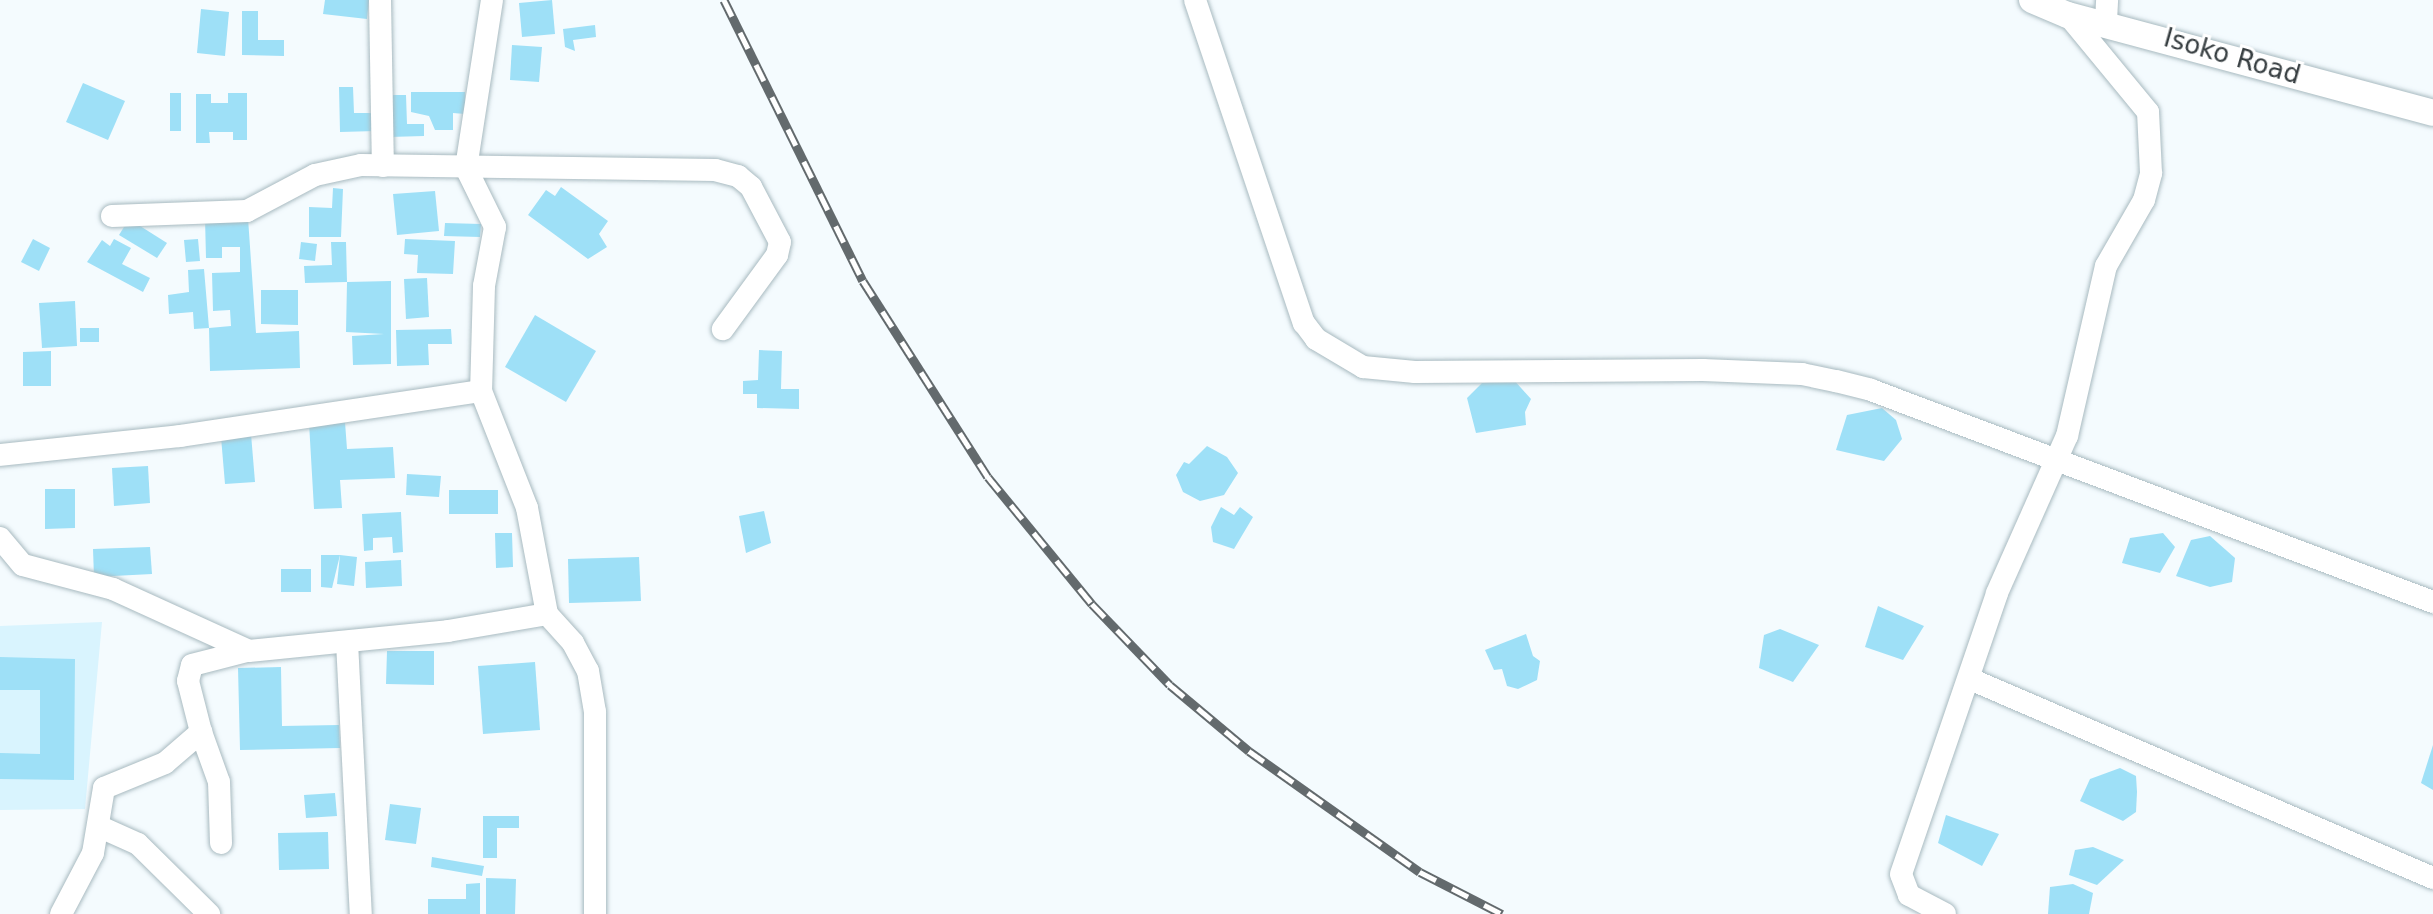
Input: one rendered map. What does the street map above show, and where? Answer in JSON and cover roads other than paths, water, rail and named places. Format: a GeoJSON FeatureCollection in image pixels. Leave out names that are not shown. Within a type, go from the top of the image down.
{"type":"FeatureCollection","features":[{"type":"Feature","properties":{"kind":"street"},"geometry":{"type":"LineString","coordinates":[[380,0],[383,166]]}},
{"type":"Feature","properties":{"kind":"street"},"geometry":{"type":"LineString","coordinates":[[492,0],[466,168],[495,227],[484,286],[481,391],[527,508],[547,614],[584,661],[595,712],[595,914]]}},
{"type":"Feature","properties":{"kind":"street"},"geometry":{"type":"LineString","coordinates":[[1195,0],[1304,323],[1337,354],[1363,367],[1415,372],[1802,374],[1871,390],[2057,464],[2433,602]]}},
{"type":"Feature","properties":{"kind":"street","name":"Isoko Road"},"geometry":{"type":"LineString","coordinates":[[2032,0],[2068,15],[2106,10],[2433,113]]}},
{"type":"Feature","properties":{"kind":"street"},"geometry":{"type":"LineString","coordinates":[[1945,914],[1909,895],[1901,874],[1932,770],[1970,679],[1997,593],[2057,464],[2078,404],[2106,266],[2144,200],[2151,173],[2148,112],[2068,15]]}},
{"type":"Feature","properties":{"kind":"street"},"geometry":{"type":"LineString","coordinates":[[112,216],[247,211],[315,175],[339,168],[686,168],[738,176],[759,200],[780,242],[777,255],[723,329]]}},
{"type":"Feature","properties":{"kind":"street"},"geometry":{"type":"LineString","coordinates":[[0,455],[180,436],[481,391]]}},
{"type":"Feature","properties":{"kind":"street"},"geometry":{"type":"LineString","coordinates":[[0,538],[23,565],[113,589],[249,651]]}},
{"type":"Feature","properties":{"kind":"street"},"geometry":{"type":"LineString","coordinates":[[221,843],[219,782],[201,732],[188,681],[192,665],[249,651],[347,642],[547,614]]}},
{"type":"Feature","properties":{"kind":"street"},"geometry":{"type":"LineString","coordinates":[[347,642],[361,914]]}},
{"type":"Feature","properties":{"kind":"street"},"geometry":{"type":"LineString","coordinates":[[1970,679],[2433,878]]}},
{"type":"Feature","properties":{"kind":"street"},"geometry":{"type":"LineString","coordinates":[[61,914],[93,853],[104,788],[165,763],[201,732]]}},
{"type":"Feature","properties":{"kind":"street"},"geometry":{"type":"LineString","coordinates":[[98,826],[138,844],[209,914]]}},
{"type":"Feature","properties":{"kind":"railway"},"geometry":{"type":"LineString","coordinates":[[724,0],[863,281],[988,477],[1092,604],[1170,685],[1249,751],[1420,872],[1502,914]]}}]}
